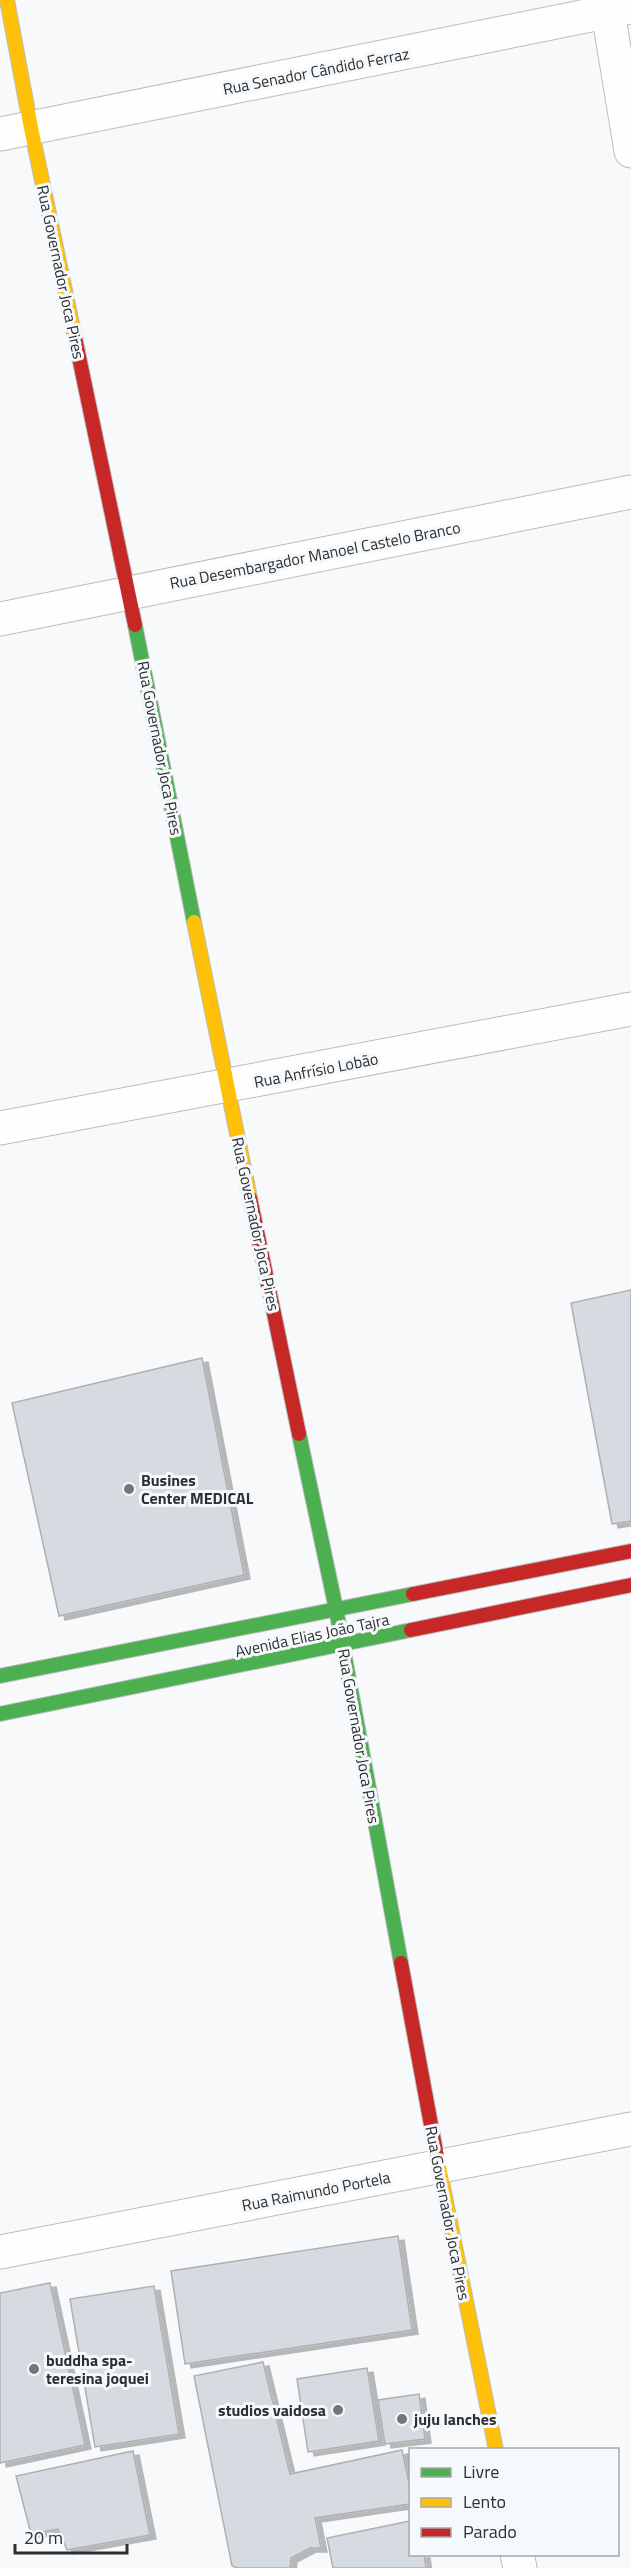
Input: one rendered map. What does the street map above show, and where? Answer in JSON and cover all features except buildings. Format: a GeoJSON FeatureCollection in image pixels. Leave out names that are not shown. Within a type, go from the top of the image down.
{"type":"FeatureCollection","features":[{"type":"Feature","properties":{"kind":"street","name":"Rua Governador Joca Pires"},"geometry":{"type":"LineString","coordinates":[[7,0],[16,131],[129,592],[336,1609],[439,2168],[496,2448]]}},
{"type":"Feature","properties":{"kind":"street","name":"Rua Senador Cândido Ferraz"},"geometry":{"type":"LineString","coordinates":[[16,131],[615,6]]}},
{"type":"Feature","properties":{"kind":"street"},"geometry":{"type":"LineString","coordinates":[[615,6],[631,151]]}},
{"type":"Feature","properties":{"kind":"street","name":"Rua Desembargador Manoel Castelo Branco"},"geometry":{"type":"LineString","coordinates":[[0,620],[631,492]]}},
{"type":"Feature","properties":{"kind":"street","name":"Rua Anfrísio Lobão"},"geometry":{"type":"LineString","coordinates":[[0,1128],[228,1087],[631,1009]]}},
{"type":"Feature","properties":{"kind":"street","name":"Avenida Elias João Tajra"},"geometry":{"type":"LineString","coordinates":[[0,1677],[631,1551]]}},
{"type":"Feature","properties":{"kind":"street","name":"Avenida Elias João Tajra"},"geometry":{"type":"LineString","coordinates":[[0,1714],[343,1646],[631,1585]]}},
{"type":"Feature","properties":{"kind":"street","name":"Rua Raimundo Portela"},"geometry":{"type":"LineString","coordinates":[[0,2252],[631,2129]]}},
{"type":"Feature","properties":{"kind":"traffic: fast"},"geometry":{"type":"LineString","coordinates":[[135,625],[194,922]]}},
{"type":"Feature","properties":{"kind":"traffic: fast"},"geometry":{"type":"LineString","coordinates":[[299,1434],[336,1609],[401,1963]]}},
{"type":"Feature","properties":{"kind":"traffic: fast"},"geometry":{"type":"LineString","coordinates":[[0,1676],[413,1594]]}},
{"type":"Feature","properties":{"kind":"traffic: fast"},"geometry":{"type":"LineString","coordinates":[[0,1714],[411,1630]]}},
{"type":"Feature","properties":{"kind":"traffic: slow"},"geometry":{"type":"LineString","coordinates":[[7,0],[75,338]]}},
{"type":"Feature","properties":{"kind":"traffic: slow"},"geometry":{"type":"LineString","coordinates":[[194,922],[250,1198]]}},
{"type":"Feature","properties":{"kind":"traffic: slow"},"geometry":{"type":"LineString","coordinates":[[437,2157],[496,2448]]}},
{"type":"Feature","properties":{"kind":"traffic: jam"},"geometry":{"type":"LineString","coordinates":[[75,338],[135,625]]}},
{"type":"Feature","properties":{"kind":"traffic: jam"},"geometry":{"type":"LineString","coordinates":[[250,1198],[299,1434]]}},
{"type":"Feature","properties":{"kind":"traffic: jam"},"geometry":{"type":"LineString","coordinates":[[413,1594],[631,1551]]}},
{"type":"Feature","properties":{"kind":"traffic: jam"},"geometry":{"type":"LineString","coordinates":[[411,1630],[631,1585]]}},
{"type":"Feature","properties":{"kind":"traffic: jam"},"geometry":{"type":"LineString","coordinates":[[401,1963],[437,2157]]}},
{"type":"Feature","properties":{"kind":"place","name":"Busines Center MEDICAL"},"geometry":{"type":"Point","coordinates":[129,1489]}},
{"type":"Feature","properties":{"kind":"place","name":"buddha spa- teresina joquei"},"geometry":{"type":"Point","coordinates":[34,2369]}},
{"type":"Feature","properties":{"kind":"place","name":"studios vaidosa"},"geometry":{"type":"Point","coordinates":[338,2410]}},
{"type":"Feature","properties":{"kind":"place","name":"juju lanches"},"geometry":{"type":"Point","coordinates":[402,2419]}}]}
